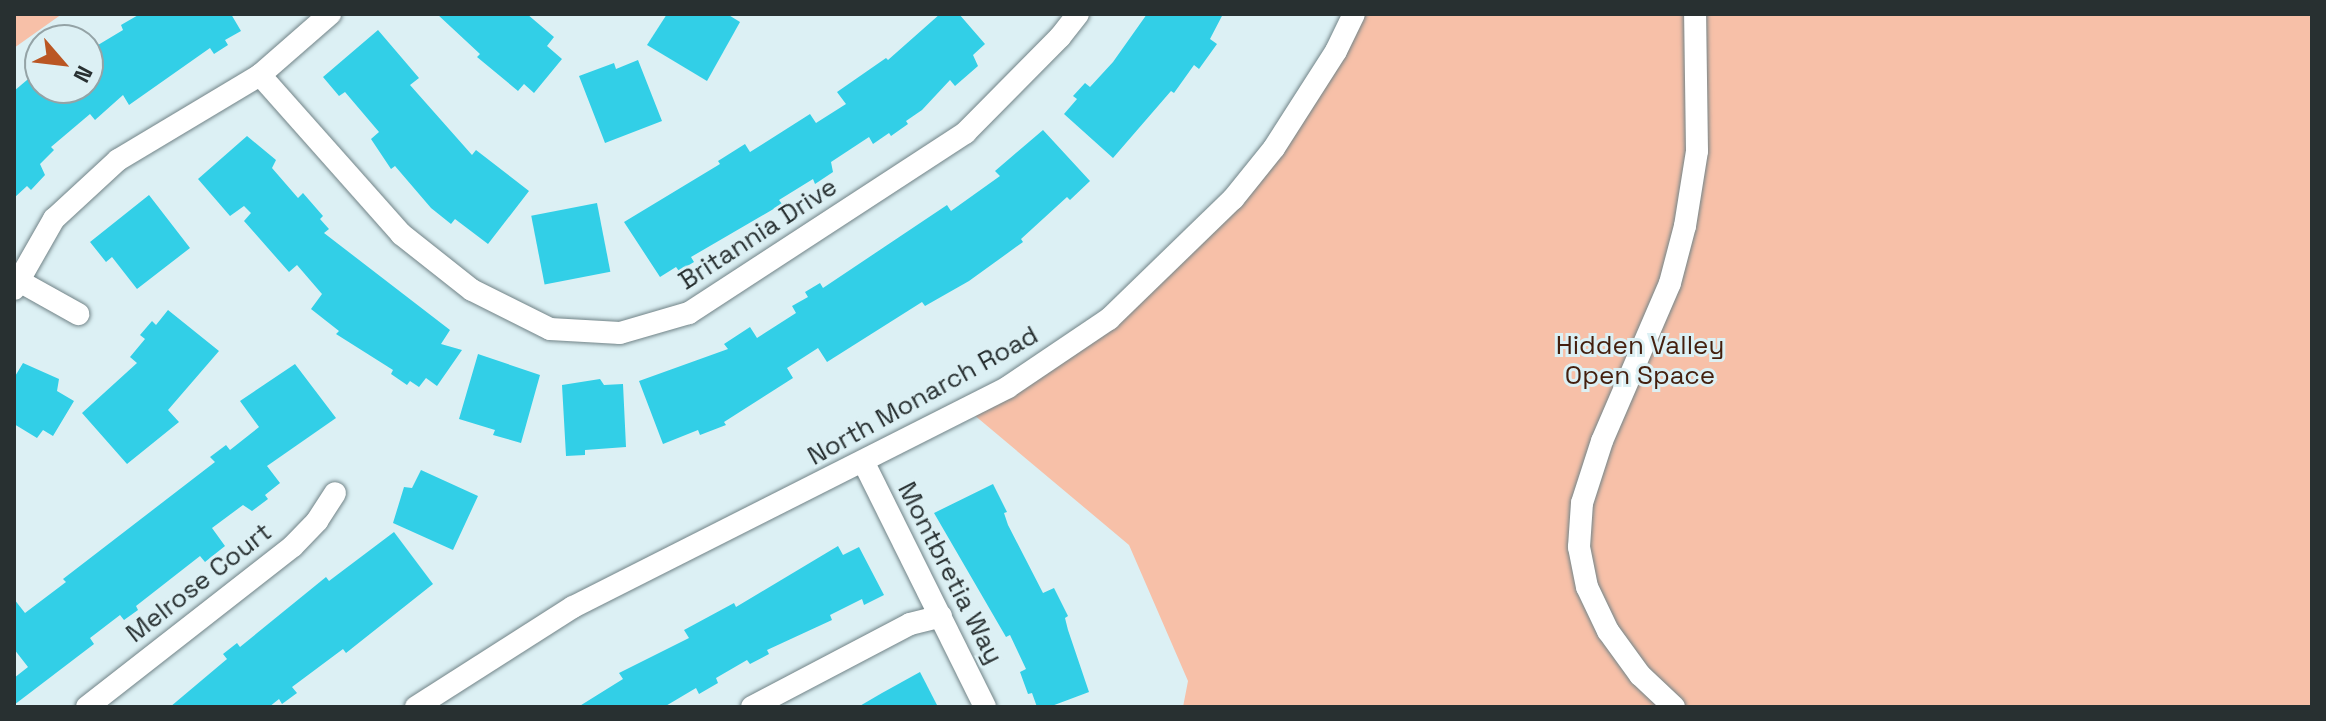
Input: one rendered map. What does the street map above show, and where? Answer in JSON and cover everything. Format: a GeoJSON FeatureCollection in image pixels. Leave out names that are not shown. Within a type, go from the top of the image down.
{"type":"FeatureCollection","features":[{"type":"Feature","properties":{"kind":"street"},"geometry":{"type":"LineString","coordinates":[[78,314],[16,285],[54,219],[118,160],[260,75],[330,14]]}},
{"type":"Feature","properties":{"kind":"street","name":"Britannia Drive"},"geometry":{"type":"LineString","coordinates":[[260,75],[401,234],[472,290],[550,329],[620,333],[689,313],[965,133],[1060,37],[1078,14]]}},
{"type":"Feature","properties":{"kind":"street","name":"North Monarch Road"},"geometry":{"type":"LineString","coordinates":[[416,707],[573,607],[864,463],[1008,387],[1109,319],[1191,242],[1250,179],[1274,148],[1336,51],[1354,14]]}},
{"type":"Feature","properties":{"kind":"street"},"geometry":{"type":"LineString","coordinates":[[1674,707],[1640,675],[1608,631],[1587,587],[1579,547],[1582,503],[1598,454],[1670,283],[1685,226],[1697,151],[1695,14]]}},
{"type":"Feature","properties":{"kind":"street","name":"Montbretia Way"},"geometry":{"type":"LineString","coordinates":[[864,463],[985,707]]}},
{"type":"Feature","properties":{"kind":"street","name":"Melrose Court"},"geometry":{"type":"LineString","coordinates":[[87,707],[293,546],[317,521],[335,493]]}},
{"type":"Feature","properties":{"kind":"street"},"geometry":{"type":"LineString","coordinates":[[752,707],[910,624],[941,616]]}},
{"type":"Feature","properties":{"kind":"green space"},"geometry":{"type":"Polygon","coordinates":[[[14,14],[62,14],[48,24],[24,24],[24,41],[14,48],[14,14]]]}},
{"type":"Feature","properties":{"kind":"green space","name":"Hidden Valley Open Space"},"geometry":{"type":"Polygon","coordinates":[[[1354,14],[2312,14],[2312,707],[1183,707],[1188,681],[1129,545],[967,409],[1056,356],[1233,199],[1354,14]]]}},
{"type":"Feature","properties":{"kind":"building"},"geometry":{"type":"Polygon","coordinates":[[[140,14],[231,14],[241,31],[225,40],[228,45],[214,54],[210,48],[129,105],[123,95],[95,120],[90,114],[51,147],[54,150],[40,164],[45,175],[31,190],[27,186],[14,198],[14,91],[24,83],[24,104],[104,104],[104,41],[123,30],[121,25],[140,14]]]}},
{"type":"Feature","properties":{"kind":"building"},"geometry":{"type":"Polygon","coordinates":[[[437,14],[527,14],[554,37],[547,46],[562,59],[534,93],[524,84],[518,91],[477,57],[480,54],[437,14]]]}},
{"type":"Feature","properties":{"kind":"building"},"geometry":{"type":"Polygon","coordinates":[[[667,14],[727,14],[740,22],[707,81],[647,45],[667,14]]]}},
{"type":"Feature","properties":{"kind":"building"},"geometry":{"type":"Polygon","coordinates":[[[940,14],[959,14],[985,44],[973,55],[978,66],[955,86],[950,80],[922,110],[906,121],[908,124],[891,136],[889,133],[873,144],[869,137],[831,162],[833,172],[815,184],[813,179],[779,200],[782,204],[691,257],[694,262],[679,271],[676,267],[660,277],[624,222],[720,164],[718,161],[745,144],[750,152],[810,114],[816,123],[846,104],[837,92],[886,58],[888,60],[940,14]]]}},
{"type":"Feature","properties":{"kind":"building"},"geometry":{"type":"Polygon","coordinates":[[[1147,14],[1223,14],[1210,39],[1217,44],[1199,69],[1194,65],[1174,93],[1171,91],[1113,158],[1064,114],[1077,99],[1073,96],[1085,83],[1090,87],[1113,62],[1147,14]]]}},
{"type":"Feature","properties":{"kind":"building"},"geometry":{"type":"Polygon","coordinates":[[[378,30],[419,78],[410,85],[472,155],[476,150],[529,191],[488,244],[455,219],[451,224],[431,208],[395,166],[391,169],[371,139],[379,132],[345,92],[339,96],[323,77],[378,30]]]}},
{"type":"Feature","properties":{"kind":"building"},"geometry":{"type":"Polygon","coordinates":[[[638,60],[662,121],[605,143],[579,76],[614,63],[616,69],[638,60]]]}},
{"type":"Feature","properties":{"kind":"building"},"geometry":{"type":"Polygon","coordinates":[[[1043,130],[1090,181],[1070,200],[1067,197],[1021,239],[1023,242],[969,281],[925,306],[922,302],[827,362],[818,348],[787,368],[793,378],[724,422],[726,425],[700,435],[698,430],[663,444],[639,381],[728,349],[724,344],[750,327],[757,338],[796,313],[792,306],[808,297],[805,292],[820,283],[823,288],[947,205],[951,211],[1000,176],[995,171],[1043,130]]]}},
{"type":"Feature","properties":{"kind":"building"},"geometry":{"type":"Polygon","coordinates":[[[247,136],[276,160],[272,168],[298,198],[303,193],[323,216],[320,219],[329,229],[324,233],[450,330],[441,344],[462,350],[437,386],[426,378],[419,387],[410,381],[407,385],[391,374],[393,370],[336,334],[339,331],[311,309],[322,294],[297,265],[289,272],[244,221],[251,213],[244,206],[230,216],[198,179],[247,136]]]}},
{"type":"Feature","properties":{"kind":"building"},"geometry":{"type":"Polygon","coordinates":[[[149,195],[190,248],[137,289],[112,257],[106,262],[90,242],[149,195]]]}},
{"type":"Feature","properties":{"kind":"building"},"geometry":{"type":"Polygon","coordinates":[[[597,203],[610,272],[545,284],[531,216],[597,203]]]}},
{"type":"Feature","properties":{"kind":"building"},"geometry":{"type":"Polygon","coordinates":[[[168,310],[219,351],[168,410],[179,422],[127,464],[82,413],[137,363],[130,357],[145,339],[140,335],[152,321],[156,325],[168,310]]]}},
{"type":"Feature","properties":{"kind":"building"},"geometry":{"type":"Polygon","coordinates":[[[478,354],[540,375],[521,443],[493,435],[495,430],[459,419],[478,354]]]}},
{"type":"Feature","properties":{"kind":"building"},"geometry":{"type":"Polygon","coordinates":[[[23,363],[59,379],[57,391],[74,401],[53,436],[43,430],[37,438],[14,424],[14,378],[23,363]]]}},
{"type":"Feature","properties":{"kind":"building"},"geometry":{"type":"Polygon","coordinates":[[[295,364],[336,418],[267,466],[280,483],[265,495],[268,499],[252,511],[243,505],[212,528],[225,546],[205,562],[200,556],[136,606],[138,610],[124,620],[120,615],[90,638],[94,644],[14,705],[14,678],[28,667],[14,649],[14,599],[25,613],[66,582],[63,579],[215,462],[210,457],[226,445],[230,450],[259,427],[240,401],[295,364]]]}},
{"type":"Feature","properties":{"kind":"building"},"geometry":{"type":"Polygon","coordinates":[[[600,379],[604,385],[623,384],[626,447],[585,450],[585,455],[566,456],[562,385],[600,379]]]}},
{"type":"Feature","properties":{"kind":"building"},"geometry":{"type":"Polygon","coordinates":[[[421,470],[478,496],[453,550],[393,523],[404,487],[412,488],[421,470]]]}},
{"type":"Feature","properties":{"kind":"building"},"geometry":{"type":"Polygon","coordinates":[[[993,484],[1007,512],[1004,513],[1008,525],[1043,593],[1054,588],[1068,616],[1065,618],[1068,630],[1089,692],[1049,707],[1037,707],[1032,693],[1028,694],[1020,672],[1026,669],[1010,635],[1006,637],[934,513],[993,484]]]}},
{"type":"Feature","properties":{"kind":"building"},"geometry":{"type":"Polygon","coordinates":[[[394,532],[433,584],[346,653],[343,649],[292,687],[297,693],[282,704],[279,699],[269,707],[170,707],[227,659],[223,654],[237,643],[240,647],[326,577],[329,581],[394,532]]]}},
{"type":"Feature","properties":{"kind":"building"},"geometry":{"type":"Polygon","coordinates":[[[838,546],[843,555],[859,547],[884,595],[864,605],[862,599],[830,615],[832,620],[767,650],[769,654],[750,664],[747,660],[716,678],[718,683],[699,694],[696,688],[664,707],[578,707],[623,679],[619,673],[689,638],[684,630],[734,603],[736,607],[838,546]]]}},
{"type":"Feature","properties":{"kind":"building"},"geometry":{"type":"Polygon","coordinates":[[[920,672],[938,707],[858,707],[882,693],[920,672]]]}}]}
